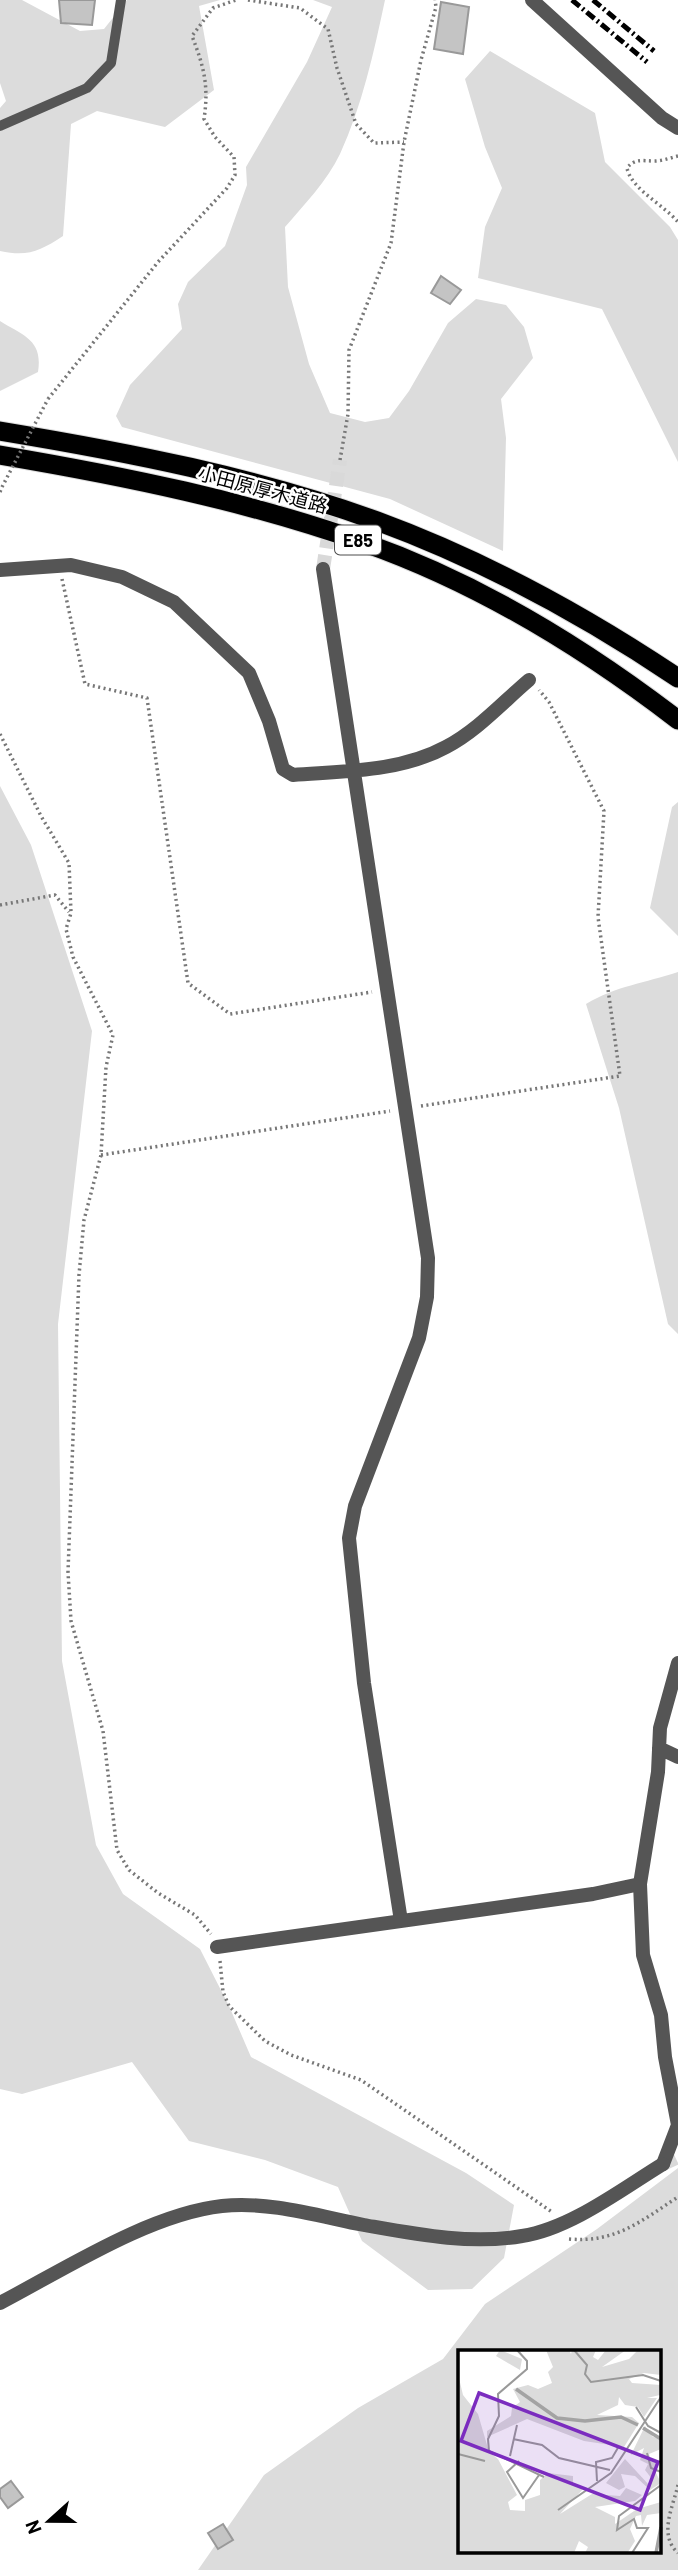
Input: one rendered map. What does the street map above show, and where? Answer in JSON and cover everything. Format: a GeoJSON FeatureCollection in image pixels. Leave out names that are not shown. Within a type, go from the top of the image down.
{"type":"FeatureCollection","features":[{"type":"Feature","properties":{"kind":"highway","name":"小田原厚木道路"},"geometry":{"type":"LineString","coordinates":[[0,431],[158,461],[247,482],[377,521],[466,558],[536,592],[678,678]]}},
{"type":"Feature","properties":{"kind":"highway","name":"小田原厚木道路"},"geometry":{"type":"LineString","coordinates":[[0,455],[166,486],[268,511],[367,544],[457,582],[524,617],[588,656],[678,720]]}},
{"type":"Feature","properties":{"kind":"street"},"geometry":{"type":"LineString","coordinates":[[533,0],[662,118],[678,128]]}},
{"type":"Feature","properties":{"kind":"street"},"geometry":{"type":"LineString","coordinates":[[0,570],[71,565],[122,577],[174,602],[249,673],[269,721],[283,769],[293,775],[410,763],[447,747],[529,680]]}},
{"type":"Feature","properties":{"kind":"street"},"geometry":{"type":"LineString","coordinates":[[323,569],[428,1258],[427,1297],[419,1338],[355,1506],[349,1538],[364,1683],[401,1922]]}},
{"type":"Feature","properties":{"kind":"street"},"geometry":{"type":"LineString","coordinates":[[0,2303],[153,2224],[223,2206],[313,2213],[363,2225],[459,2239],[523,2236],[566,2222],[663,2164],[678,2125],[665,2057],[662,2015],[643,1955],[640,1884],[658,1772],[662,1712],[678,1663]]}},
{"type":"Feature","properties":{"kind":"street"},"geometry":{"type":"LineString","coordinates":[[659,1748],[678,1757]]}},
{"type":"Feature","properties":{"kind":"street"},"geometry":{"type":"LineString","coordinates":[[217,1947],[593,1894],[640,1884]]}},
{"type":"Feature","properties":{"kind":"lane"},"geometry":{"type":"LineString","coordinates":[[0,126],[87,88],[111,63],[121,0]]}},
{"type":"Feature","properties":{"kind":"path"},"geometry":{"type":"LineString","coordinates":[[1,489],[48,399],[158,262],[227,188],[235,175],[234,157],[215,137],[204,119],[207,98],[205,69],[192,36],[213,8],[236,0]]}},
{"type":"Feature","properties":{"kind":"path"},"geometry":{"type":"LineString","coordinates":[[247,0],[300,8],[328,29],[337,68],[356,124],[374,143],[404,142]]}},
{"type":"Feature","properties":{"kind":"path"},"geometry":{"type":"LineString","coordinates":[[340,460],[348,414],[349,350],[391,243],[404,142],[421,60],[436,7],[435,0]]}},
{"type":"Feature","properties":{"kind":"path"},"geometry":{"type":"LineString","coordinates":[[678,156],[655,161],[638,160],[627,168],[629,177],[635,184],[667,209],[678,222]]}},
{"type":"Feature","properties":{"kind":"path"},"geometry":{"type":"LineString","coordinates":[[59,566],[85,684],[147,698],[188,983],[230,1014],[387,989]]}},
{"type":"Feature","properties":{"kind":"path"},"geometry":{"type":"LineString","coordinates":[[101,1155],[620,1076],[598,917],[604,811],[550,702],[529,680]]}},
{"type":"Feature","properties":{"kind":"path"},"geometry":{"type":"LineString","coordinates":[[0,734],[41,816],[69,863],[71,914],[66,929],[73,957],[113,1035],[106,1067],[101,1155],[84,1220],[79,1276],[68,1572],[71,1621],[103,1731],[117,1850],[129,1870],[158,1893],[195,1914],[212,1935],[217,1947],[223,1992],[229,2006],[265,2041],[291,2055],[361,2080],[566,2222]]}},
{"type":"Feature","properties":{"kind":"path"},"geometry":{"type":"LineString","coordinates":[[0,905],[55,895],[71,914]]}},
{"type":"Feature","properties":{"kind":"path"},"geometry":{"type":"LineString","coordinates":[[566,2238],[589,2241],[626,2231],[678,2197]]}},
{"type":"Feature","properties":{"kind":"path"},"geometry":{"type":"LineString","coordinates":[[678,2485],[667,2529],[668,2539],[678,2553]]}},
{"type":"Feature","properties":{"kind":"shaded area"},"geometry":{"type":"Polygon","coordinates":[[[0,0],[22,0],[80,31],[104,29],[127,0],[220,0],[199,6],[214,90],[165,127],[97,111],[71,124],[63,236],[47,246],[26,253],[0,251],[0,108],[6,101],[0,83],[0,0]]]}},
{"type":"Feature","properties":{"kind":"shaded area"},"geometry":{"type":"Polygon","coordinates":[[[313,0],[385,0],[372,59],[348,136],[335,164],[322,183],[285,227],[288,287],[309,364],[330,413],[365,422],[389,418],[409,391],[448,323],[476,299],[506,305],[524,327],[533,358],[501,399],[506,438],[503,551],[390,499],[122,427],[116,416],[130,385],[182,329],[178,304],[188,282],[225,246],[247,185],[246,167],[307,62],[332,7],[313,0]]]}},
{"type":"Feature","properties":{"kind":"shaded area"},"geometry":{"type":"Polygon","coordinates":[[[490,51],[595,113],[605,162],[670,227],[678,240],[678,462],[602,309],[478,278],[485,227],[502,188],[485,147],[465,79],[490,51]]]}},
{"type":"Feature","properties":{"kind":"shaded area"},"geometry":{"type":"Polygon","coordinates":[[[0,321],[30,340],[38,353],[39,361],[38,372],[0,391],[0,321]]]}},
{"type":"Feature","properties":{"kind":"shaded area"},"geometry":{"type":"Polygon","coordinates":[[[0,786],[31,845],[92,1031],[58,1324],[62,1661],[96,1845],[123,1894],[200,1949],[251,2057],[466,2173],[514,2205],[504,2258],[472,2289],[428,2290],[362,2241],[338,2187],[265,2160],[189,2141],[132,2062],[22,2094],[0,2089],[0,786]]]}},
{"type":"Feature","properties":{"kind":"shaded area"},"geometry":{"type":"Polygon","coordinates":[[[678,802],[678,936],[650,908],[672,807],[678,802]]]}},
{"type":"Feature","properties":{"kind":"shaded area"},"geometry":{"type":"Polygon","coordinates":[[[678,972],[678,1334],[668,1324],[619,1108],[586,1004],[620,989],[678,972]]]}},
{"type":"Feature","properties":{"kind":"shaded area"},"geometry":{"type":"Polygon","coordinates":[[[678,2168],[678,2570],[198,2570],[264,2475],[358,2408],[443,2359],[485,2304],[597,2229],[678,2168]]]}},
{"type":"Feature","properties":{"kind":"building"},"geometry":{"type":"Polygon","coordinates":[[[59,0],[95,0],[92,25],[61,23],[59,0]]]}},
{"type":"Feature","properties":{"kind":"building"},"geometry":{"type":"Polygon","coordinates":[[[441,2],[469,7],[463,54],[434,49],[441,2]]]}},
{"type":"Feature","properties":{"kind":"building"},"geometry":{"type":"Polygon","coordinates":[[[441,276],[461,290],[450,304],[431,293],[441,276]]]}},
{"type":"Feature","properties":{"kind":"building"},"geometry":{"type":"Polygon","coordinates":[[[11,2481],[23,2497],[8,2508],[0,2497],[0,2489],[11,2481]]]}},
{"type":"Feature","properties":{"kind":"building"},"geometry":{"type":"Polygon","coordinates":[[[223,2524],[233,2540],[218,2549],[208,2533],[223,2524]]]}},
{"type":"Feature","properties":{"kind":"tunnel"},"geometry":{"type":"LineString","coordinates":[[323,569],[340,460]]}},
{"type":"Feature","properties":{"kind":"tunnel"},"geometry":{"type":"LineString","coordinates":[[663,2164],[678,2157]]}},
{"type":"Feature","properties":{"kind":"railway"},"geometry":{"type":"LineString","coordinates":[[572,0],[647,62]]}},
{"type":"Feature","properties":{"kind":"railway"},"geometry":{"type":"LineString","coordinates":[[593,0],[654,51]]}}]}
